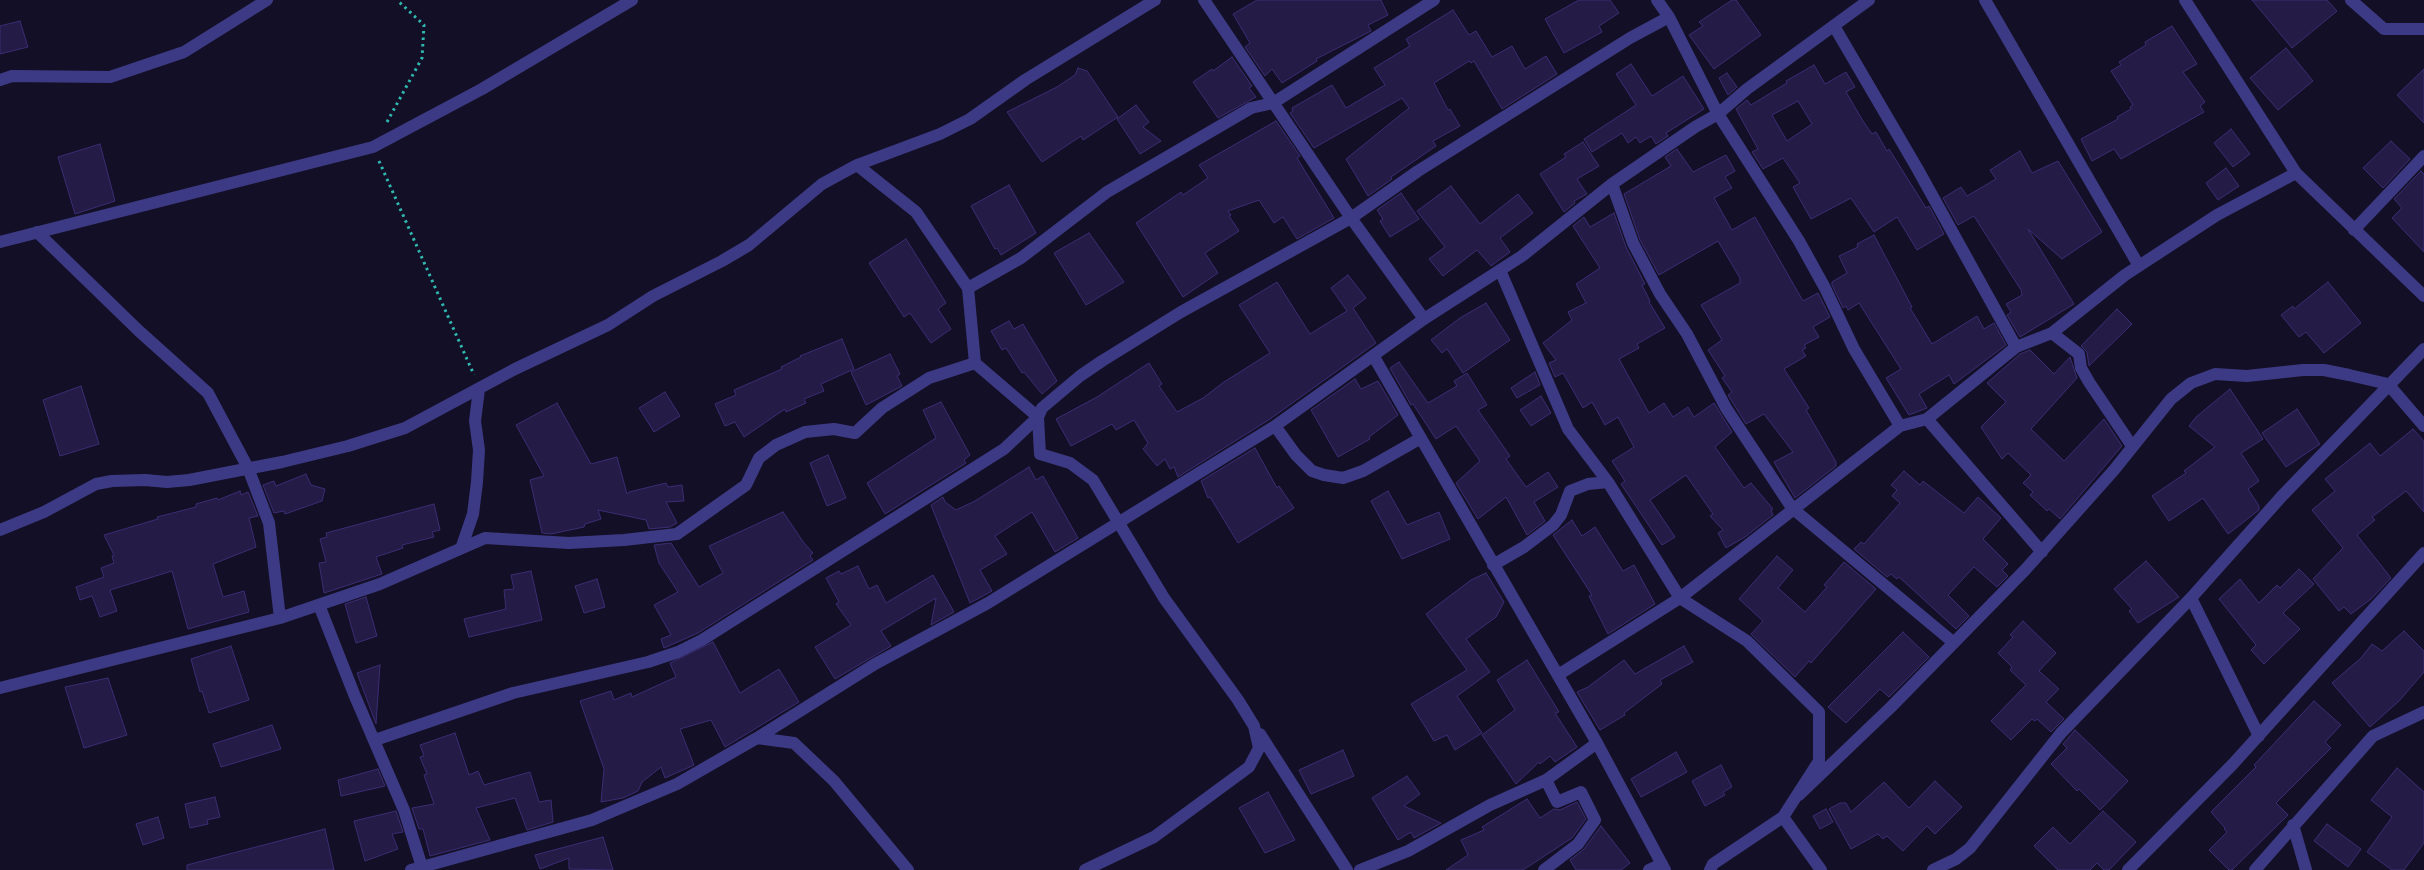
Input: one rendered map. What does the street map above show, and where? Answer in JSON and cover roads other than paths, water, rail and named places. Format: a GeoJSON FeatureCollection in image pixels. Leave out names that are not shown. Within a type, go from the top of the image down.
{"type":"FeatureCollection","features":[{"type":"Feature","properties":{"kind":"street"},"geometry":{"type":"LineString","coordinates":[[0,80],[12,76],[110,77],[184,52],[267,0]]}},
{"type":"Feature","properties":{"kind":"street"},"geometry":{"type":"LineString","coordinates":[[0,242],[373,147],[482,90],[632,0]]}},
{"type":"Feature","properties":{"kind":"street"},"geometry":{"type":"LineString","coordinates":[[0,530],[44,512],[96,484],[112,481],[145,480],[167,482],[189,480],[377,438],[405,428],[548,353],[608,325],[653,296],[722,261],[749,245],[822,184],[857,165],[940,134],[970,119],[1025,80],[1155,0]]}},
{"type":"Feature","properties":{"kind":"street"},"geometry":{"type":"LineString","coordinates":[[1204,0],[1352,218],[1424,319]]}},
{"type":"Feature","properties":{"kind":"street"},"geometry":{"type":"LineString","coordinates":[[968,288],[1022,258],[1107,192],[1251,108],[1273,103],[1434,0]]}},
{"type":"Feature","properties":{"kind":"street"},"geometry":{"type":"LineString","coordinates":[[1658,0],[1669,17],[1718,114],[1799,241],[1826,288],[1854,349],[1900,426]]}},
{"type":"Feature","properties":{"kind":"street"},"geometry":{"type":"LineString","coordinates":[[319,605],[404,810],[416,869],[592,820],[677,784],[757,738],[876,664],[988,603],[1275,426],[1374,357],[1424,319],[1522,256],[1612,184],[1695,127],[1718,114],[1748,89],[1869,0]]}},
{"type":"Feature","properties":{"kind":"street"},"geometry":{"type":"LineString","coordinates":[[1985,0],[2139,266]]}},
{"type":"Feature","properties":{"kind":"street"},"geometry":{"type":"LineString","coordinates":[[2185,0],[2296,173],[2424,296]]}},
{"type":"Feature","properties":{"kind":"street"},"geometry":{"type":"LineString","coordinates":[[2351,0],[2384,29],[2424,29]]}},
{"type":"Feature","properties":{"kind":"street"},"geometry":{"type":"LineString","coordinates":[[374,740],[513,693],[648,662],[678,652],[702,640],[1004,449],[1038,417],[1042,408],[1102,361],[1181,312],[1352,218],[1418,171],[1630,38],[1669,17]]}},
{"type":"Feature","properties":{"kind":"street"},"geometry":{"type":"LineString","coordinates":[[1834,26],[1917,168],[2016,348]]}},
{"type":"Feature","properties":{"kind":"street"},"geometry":{"type":"LineString","coordinates":[[2354,230],[2424,156]]}},
{"type":"Feature","properties":{"kind":"street"},"geometry":{"type":"LineString","coordinates":[[857,165],[916,212],[968,288],[975,363],[1038,417],[1040,454],[1070,463],[1093,480],[1120,521],[1164,598],[1216,667],[1347,870]]}},
{"type":"Feature","properties":{"kind":"street"},"geometry":{"type":"LineString","coordinates":[[1558,675],[1680,598],[1792,508],[1900,426],[1927,418],[2016,348],[2052,333],[2139,266],[2217,215],[2296,173]]}},
{"type":"Feature","properties":{"kind":"street"},"geometry":{"type":"LineString","coordinates":[[1612,184],[1633,243],[1660,294],[1687,334],[1726,408],[1792,508],[1954,643]]}},
{"type":"Feature","properties":{"kind":"street"},"geometry":{"type":"LineString","coordinates":[[37,232],[139,331],[208,393],[248,468],[269,523],[280,618]]}},
{"type":"Feature","properties":{"kind":"street"},"geometry":{"type":"LineString","coordinates":[[1500,270],[1568,429],[1608,482],[1680,598],[1747,641],[1819,712],[1819,761],[1799,795],[1783,817],[1713,864],[1710,870]]}},
{"type":"Feature","properties":{"kind":"street"},"geometry":{"type":"LineString","coordinates":[[2052,333],[2079,354],[2081,368],[2089,382],[2132,446]]}},
{"type":"Feature","properties":{"kind":"street"},"geometry":{"type":"LineString","coordinates":[[1933,870],[1956,859],[1970,848],[2061,733],[2191,598],[2282,496],[2388,384],[2424,349]]}},
{"type":"Feature","properties":{"kind":"street"},"geometry":{"type":"LineString","coordinates":[[1374,357],[1597,743],[1663,867],[1649,870]]}},
{"type":"Feature","properties":{"kind":"street"},"geometry":{"type":"LineString","coordinates":[[0,688],[280,618],[380,584],[462,546],[485,538],[569,543],[624,540],[677,534],[746,485],[759,458],[776,445],[806,432],[834,429],[855,433],[882,408],[929,378],[975,363]]}},
{"type":"Feature","properties":{"kind":"street"},"geometry":{"type":"LineString","coordinates":[[1799,795],[1891,707],[2042,552],[2114,470],[2171,399],[2204,377],[2215,374],[2247,376],[2303,370],[2324,370],[2388,384],[2424,426]]}},
{"type":"Feature","properties":{"kind":"street"},"geometry":{"type":"LineString","coordinates":[[462,546],[473,514],[477,482],[479,450],[475,421],[479,389]]}},
{"type":"Feature","properties":{"kind":"street"},"geometry":{"type":"LineString","coordinates":[[1927,418],[2042,552]]}},
{"type":"Feature","properties":{"kind":"street"},"geometry":{"type":"LineString","coordinates":[[1275,426],[1296,455],[1312,471],[1343,478],[1363,471],[1421,438]]}},
{"type":"Feature","properties":{"kind":"street"},"geometry":{"type":"LineString","coordinates":[[1494,565],[1524,547],[1553,525],[1561,515],[1570,491],[1588,484],[1608,482]]}},
{"type":"Feature","properties":{"kind":"street"},"geometry":{"type":"LineString","coordinates":[[2128,870],[2259,736],[2424,553]]}},
{"type":"Feature","properties":{"kind":"street"},"geometry":{"type":"LineString","coordinates":[[2191,598],[2259,736]]}},
{"type":"Feature","properties":{"kind":"street"},"geometry":{"type":"LineString","coordinates":[[2255,870],[2373,736],[2424,712]]}},
{"type":"Feature","properties":{"kind":"street"},"geometry":{"type":"LineString","coordinates":[[1084,870],[1154,836],[1248,767],[1259,748],[1254,726]]}},
{"type":"Feature","properties":{"kind":"street"},"geometry":{"type":"LineString","coordinates":[[757,738],[794,743],[834,781],[908,870]]}},
{"type":"Feature","properties":{"kind":"street"},"geometry":{"type":"LineString","coordinates":[[1360,870],[1408,851],[1490,805],[1546,780],[1597,743]]}},
{"type":"Feature","properties":{"kind":"street"},"geometry":{"type":"LineString","coordinates":[[1544,870],[1578,844],[1596,820],[1581,792],[1558,802],[1546,780]]}},
{"type":"Feature","properties":{"kind":"street"},"geometry":{"type":"LineString","coordinates":[[1783,817],[1821,870]]}},
{"type":"Feature","properties":{"kind":"street"},"geometry":{"type":"LineString","coordinates":[[2293,825],[2306,870]]}}]}
